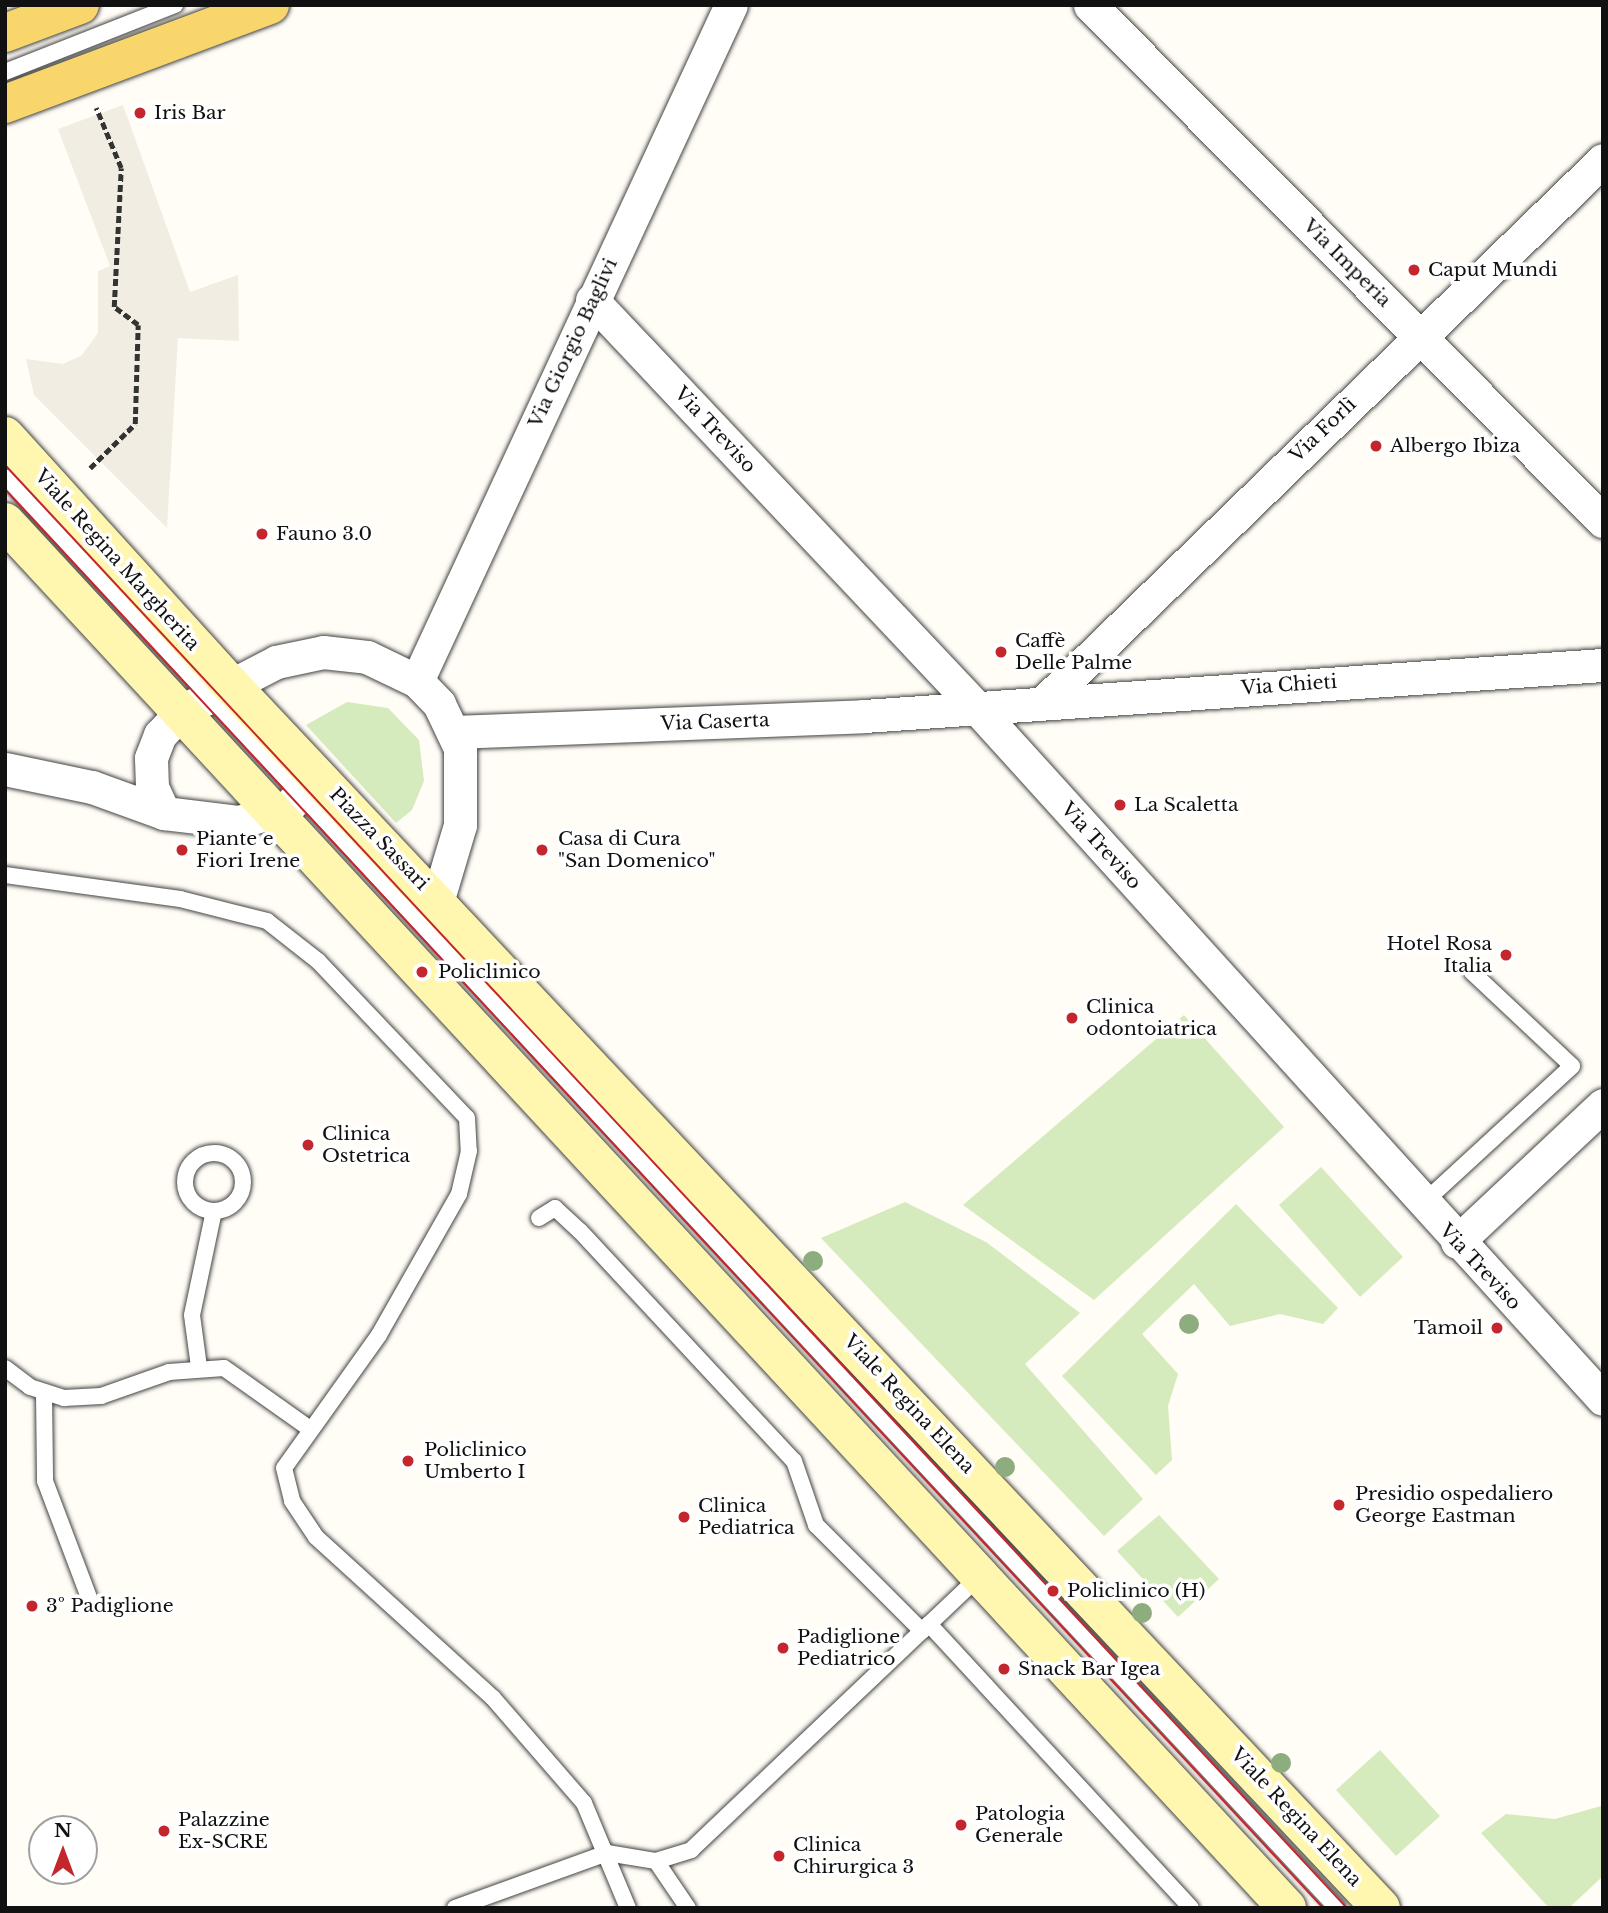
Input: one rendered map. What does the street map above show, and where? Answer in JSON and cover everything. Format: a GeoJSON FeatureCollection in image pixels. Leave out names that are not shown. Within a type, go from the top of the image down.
{"type":"FeatureCollection","features":[{"type":"Feature","properties":{"kind":"main road"},"geometry":{"type":"LineString","coordinates":[[5,33],[80,5]]}},
{"type":"Feature","properties":{"kind":"main road"},"geometry":{"type":"LineString","coordinates":[[5,104],[270,5]]}},
{"type":"Feature","properties":{"kind":"main road","name":"Viale Regina Margherita"},"geometry":{"type":"LineString","coordinates":[[5,436],[207,697]]}},
{"type":"Feature","properties":{"kind":"main road"},"geometry":{"type":"LineString","coordinates":[[5,522],[207,697]]}},
{"type":"Feature","properties":{"kind":"main road","name":"Piazza Sassari"},"geometry":{"type":"LineString","coordinates":[[207,697],[412,914]]}},
{"type":"Feature","properties":{"kind":"main road","name":"Piazza Sassari"},"geometry":{"type":"LineString","coordinates":[[207,697],[412,914]]}},
{"type":"Feature","properties":{"kind":"main road"},"geometry":{"type":"LineString","coordinates":[[412,914],[979,1577],[1287,1908]]}},
{"type":"Feature","properties":{"kind":"main road","name":"Viale Regina Elena"},"geometry":{"type":"LineString","coordinates":[[412,914],[1381,1908]]}},
{"type":"Feature","properties":{"kind":"street","name":"Via Giorgio Baglivi"},"geometry":{"type":"LineString","coordinates":[[417,681],[731,5]]}},
{"type":"Feature","properties":{"kind":"street","name":"Via Imperia"},"geometry":{"type":"LineString","coordinates":[[1090,5],[1420,337],[1597,504]]}},
{"type":"Feature","properties":{"kind":"street","name":"Via Forlì"},"geometry":{"type":"LineString","coordinates":[[1045,701],[1603,160]]}},
{"type":"Feature","properties":{"kind":"street","name":"Via Treviso"},"geometry":{"type":"LineString","coordinates":[[592,300],[975,706],[1421,1205],[1603,1399]]}},
{"type":"Feature","properties":{"kind":"street","name":"Piazza Sassari"},"geometry":{"type":"LineString","coordinates":[[164,813],[152,786],[151,758],[159,735],[207,697],[276,662],[323,652],[367,657],[417,681],[454,732],[463,759],[462,808],[412,914]]}},
{"type":"Feature","properties":{"kind":"street","name":"Via Chieti"},"geometry":{"type":"LineString","coordinates":[[975,706],[1603,665]]}},
{"type":"Feature","properties":{"kind":"street","name":"Via Caserta"},"geometry":{"type":"LineString","coordinates":[[454,732],[975,706]]}},
{"type":"Feature","properties":{"kind":"street"},"geometry":{"type":"LineString","coordinates":[[5,769],[84,785],[164,813],[238,822],[296,791]]}},
{"type":"Feature","properties":{"kind":"street"},"geometry":{"type":"LineString","coordinates":[[1457,1242],[1603,1105]]}},
{"type":"Feature","properties":{"kind":"lane"},"geometry":{"type":"LineString","coordinates":[[5,72],[175,5]]}},
{"type":"Feature","properties":{"kind":"lane","name":"Viale Regina Margherita"},"geometry":{"type":"LineString","coordinates":[[5,477],[207,697]]}},
{"type":"Feature","properties":{"kind":"lane"},"geometry":{"type":"LineString","coordinates":[[5,875],[180,899],[267,921],[318,961],[467,1118],[469,1151],[459,1194],[379,1335],[284,1468],[292,1501],[316,1537],[493,1698],[584,1803],[628,1908]]}},
{"type":"Feature","properties":{"kind":"lane","name":"Viale Regina Elena"},"geometry":{"type":"LineString","coordinates":[[412,914],[1337,1908]]}},
{"type":"Feature","properties":{"kind":"lane"},"geometry":{"type":"LineString","coordinates":[[1421,1205],[1572,1066],[1472,972]]}},
{"type":"Feature","properties":{"kind":"lane"},"geometry":{"type":"LineString","coordinates":[[539,1218],[555,1208],[580,1231],[794,1461],[816,1525],[925,1628],[1191,1908]]}},
{"type":"Feature","properties":{"kind":"lane"},"geometry":{"type":"LineString","coordinates":[[199,1367],[191,1314],[214,1211]]}},
{"type":"Feature","properties":{"kind":"lane"},"geometry":{"type":"LineString","coordinates":[[5,1368],[44,1394],[86,1398],[199,1367],[236,1374],[310,1429]]}},
{"type":"Feature","properties":{"kind":"lane"},"geometry":{"type":"LineString","coordinates":[[44,1394],[45,1481],[90,1601]]}},
{"type":"Feature","properties":{"kind":"lane"},"geometry":{"type":"LineString","coordinates":[[455,1908],[485,1902],[607,1853],[656,1861],[706,1838],[979,1577]]}},
{"type":"Feature","properties":{"kind":"lane"},"geometry":{"type":"LineString","coordinates":[[656,1861],[688,1908]]}},
{"type":"Feature","properties":{"kind":"path"},"geometry":{"type":"LineString","coordinates":[[90,468],[135,424],[138,324],[114,307],[121,168],[94,100]]}},
{"type":"Feature","properties":{"kind":"green space"},"geometry":{"type":"Polygon","coordinates":[[[347,702],[388,708],[419,740],[424,781],[412,810],[396,823],[306,725],[347,702]]]}},
{"type":"Feature","properties":{"kind":"green space"},"geometry":{"type":"Polygon","coordinates":[[[1184,1015],[1284,1127],[1094,1300],[963,1205],[1184,1015]]]}},
{"type":"Feature","properties":{"kind":"green space"},"geometry":{"type":"Polygon","coordinates":[[[1321,1167],[1403,1257],[1360,1297],[1279,1205],[1321,1167]]]}},
{"type":"Feature","properties":{"kind":"green space"},"geometry":{"type":"Polygon","coordinates":[[[905,1202],[986,1242],[1080,1313],[1025,1364],[1143,1499],[1104,1536],[821,1238],[905,1202]]]}},
{"type":"Feature","properties":{"kind":"green space"},"geometry":{"type":"Polygon","coordinates":[[[1236,1204],[1338,1308],[1323,1324],[1280,1314],[1230,1326],[1194,1284],[1142,1334],[1178,1374],[1168,1406],[1172,1460],[1156,1475],[1062,1376],[1236,1204]]]}},
{"type":"Feature","properties":{"kind":"green space"},"geometry":{"type":"Polygon","coordinates":[[[1159,1515],[1219,1579],[1178,1617],[1117,1551],[1159,1515]]]}},
{"type":"Feature","properties":{"kind":"green space"},"geometry":{"type":"Polygon","coordinates":[[[1380,1750],[1440,1816],[1396,1856],[1336,1790],[1380,1750]]]}},
{"type":"Feature","properties":{"kind":"green space"},"geometry":{"type":"Polygon","coordinates":[[[1601,1806],[1603,1876],[1569,1908],[1549,1908],[1481,1833],[1506,1814],[1555,1819],[1601,1806]]]}},
{"type":"Feature","properties":{"kind":"shaded area"},"geometry":{"type":"Polygon","coordinates":[[[123,105],[190,292],[238,275],[239,341],[178,338],[167,528],[34,395],[26,359],[63,364],[82,355],[98,333],[98,271],[110,266],[58,129],[123,105]]]}},
{"type":"Feature","properties":{"kind":"tram line"},"geometry":{"type":"LineString","coordinates":[[5,465],[1347,1908]]}},
{"type":"Feature","properties":{"kind":"tram line"},"geometry":{"type":"LineString","coordinates":[[5,489],[1323,1908]]}},
{"type":"Feature","properties":{"kind":"place","name":"Iris Bar"},"geometry":{"type":"Point","coordinates":[140,113]}},
{"type":"Feature","properties":{"kind":"place","name":"Caput Mundi"},"geometry":{"type":"Point","coordinates":[1414,270]}},
{"type":"Feature","properties":{"kind":"place","name":"Albergo Ibiza"},"geometry":{"type":"Point","coordinates":[1376,446]}},
{"type":"Feature","properties":{"kind":"place","name":"Fauno 3.0"},"geometry":{"type":"Point","coordinates":[262,534]}},
{"type":"Feature","properties":{"kind":"place","name":"Caffè Delle Palme"},"geometry":{"type":"Point","coordinates":[1001,652]}},
{"type":"Feature","properties":{"kind":"place","name":"La Scaletta"},"geometry":{"type":"Point","coordinates":[1120,805]}},
{"type":"Feature","properties":{"kind":"place","name":"Piante e Fiori Irene"},"geometry":{"type":"Point","coordinates":[182,850]}},
{"type":"Feature","properties":{"kind":"place","name":"Casa di Cura \"San Domenico\""},"geometry":{"type":"Point","coordinates":[542,850]}},
{"type":"Feature","properties":{"kind":"place","name":"Hotel Rosa Italia"},"geometry":{"type":"Point","coordinates":[1506,955]}},
{"type":"Feature","properties":{"kind":"place","name":"Policlinico"},"geometry":{"type":"Point","coordinates":[422,972]}},
{"type":"Feature","properties":{"kind":"place","name":"Clinica odontoiatrica"},"geometry":{"type":"Point","coordinates":[1072,1018]}},
{"type":"Feature","properties":{"kind":"place","name":"Clinica Ostetrica"},"geometry":{"type":"Point","coordinates":[308,1145]}},
{"type":"Feature","properties":{"kind":"place","name":"Tamoil"},"geometry":{"type":"Point","coordinates":[1497,1328]}},
{"type":"Feature","properties":{"kind":"place","name":"Policlinico Umberto I"},"geometry":{"type":"Point","coordinates":[408,1461]}},
{"type":"Feature","properties":{"kind":"place","name":"Presidio ospedaliero George Eastman"},"geometry":{"type":"Point","coordinates":[1339,1505]}},
{"type":"Feature","properties":{"kind":"place","name":"Clinica Pediatrica"},"geometry":{"type":"Point","coordinates":[684,1517]}},
{"type":"Feature","properties":{"kind":"place","name":"Policlinico (H)"},"geometry":{"type":"Point","coordinates":[1053,1591]}},
{"type":"Feature","properties":{"kind":"place","name":"3º Padiglione"},"geometry":{"type":"Point","coordinates":[32,1606]}},
{"type":"Feature","properties":{"kind":"place","name":"Padiglione Pediatrico"},"geometry":{"type":"Point","coordinates":[783,1648]}},
{"type":"Feature","properties":{"kind":"place","name":"Snack Bar Igea"},"geometry":{"type":"Point","coordinates":[1004,1669]}},
{"type":"Feature","properties":{"kind":"place","name":"Patologia Generale"},"geometry":{"type":"Point","coordinates":[961,1825]}},
{"type":"Feature","properties":{"kind":"place","name":"Palazzine Ex-SCRE"},"geometry":{"type":"Point","coordinates":[164,1831]}},
{"type":"Feature","properties":{"kind":"place","name":"Clinica Chirurgica 3"},"geometry":{"type":"Point","coordinates":[779,1856]}}]}
